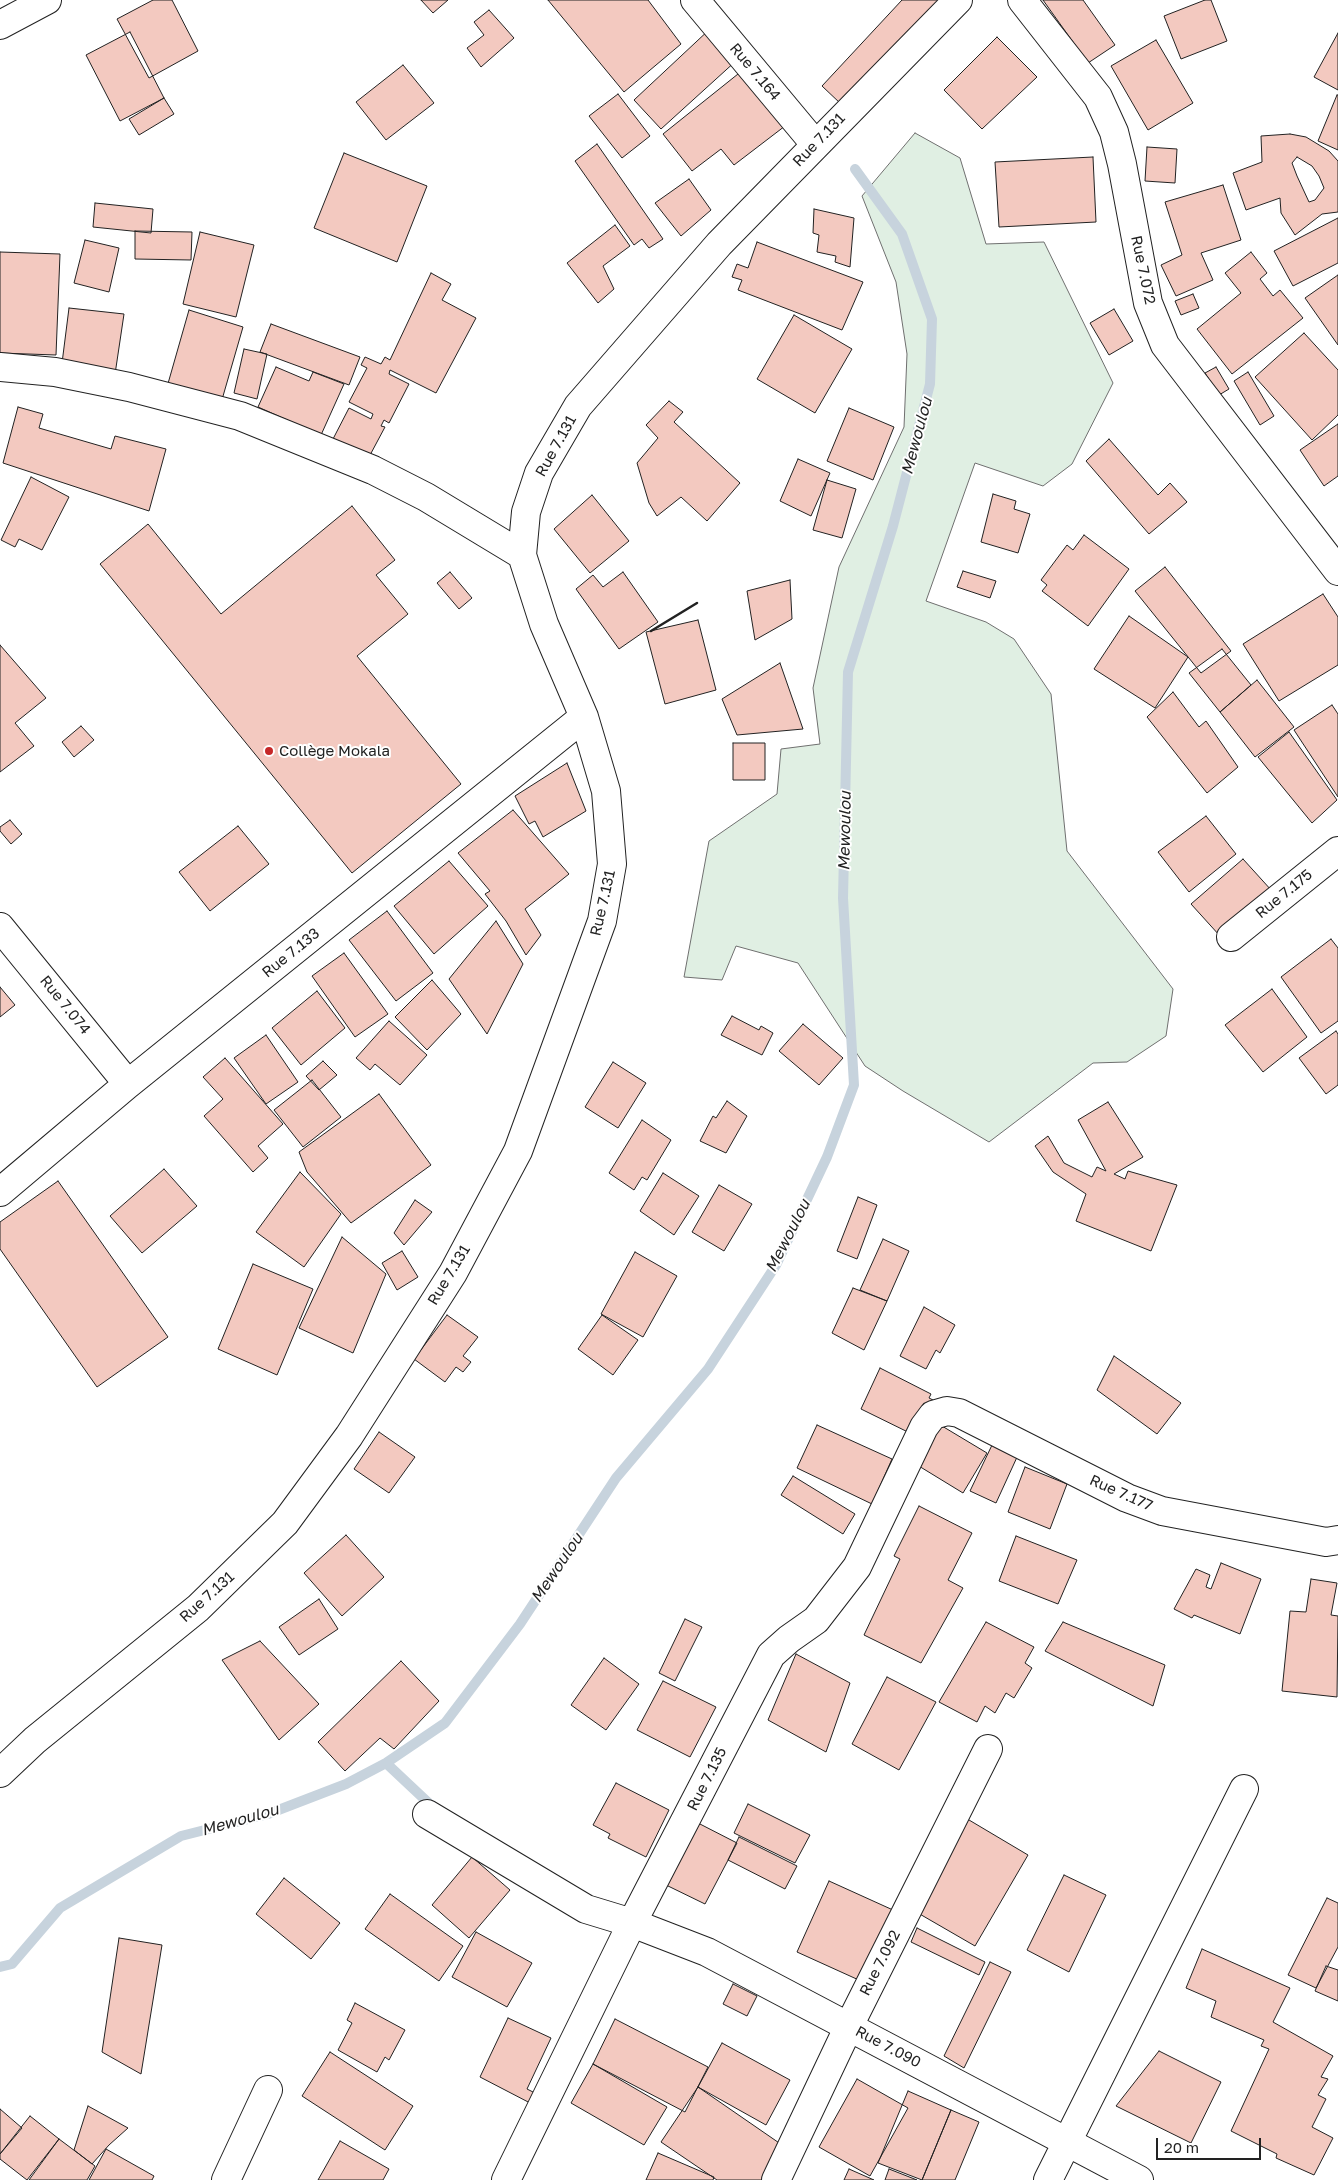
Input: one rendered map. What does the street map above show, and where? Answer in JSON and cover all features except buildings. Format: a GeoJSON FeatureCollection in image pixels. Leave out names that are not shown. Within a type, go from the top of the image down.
{"type":"FeatureCollection","features":[{"type":"Feature","properties":{"kind":"street"},"geometry":{"type":"LineString","coordinates":[[0,25],[47,0]]}},
{"type":"Feature","properties":{"kind":"street","name":"Rue 7.164"},"geometry":{"type":"LineString","coordinates":[[695,0],[815,144]]}},
{"type":"Feature","properties":{"kind":"street","name":"Rue 7.131"},"geometry":{"type":"LineString","coordinates":[[0,1773],[35,1740],[198,1608],[285,1523],[349,1436],[453,1273],[518,1151],[602,921],[612,864],[606,791],[584,717],[544,624],[522,555],[526,512],[539,472],[578,406],[719,244],[958,0]]}},
{"type":"Feature","properties":{"kind":"street","name":"Rue 7.072"},"geometry":{"type":"LineString","coordinates":[[1022,0],[1098,97],[1114,132],[1122,164],[1148,303],[1165,345],[1338,571]]}},
{"type":"Feature","properties":{"kind":"street"},"geometry":{"type":"LineString","coordinates":[[0,367],[55,372],[129,387],[240,416],[372,470],[426,497],[522,555]]}},
{"type":"Feature","properties":{"kind":"street","name":"Rue 7.133"},"geometry":{"type":"LineString","coordinates":[[0,1192],[128,1084],[584,717]]}},
{"type":"Feature","properties":{"kind":"street","name":"Rue 7.175"},"geometry":{"type":"LineString","coordinates":[[1231,937],[1338,851]]}},
{"type":"Feature","properties":{"kind":"street","name":"Rue 7.074"},"geometry":{"type":"LineString","coordinates":[[0,927],[128,1084]]}},
{"type":"Feature","properties":{"kind":"street","name":"Rue 7.177"},"geometry":{"type":"LineString","coordinates":[[947,1411],[959,1413],[1146,1506],[1162,1511],[1326,1542],[1338,1540]]}},
{"type":"Feature","properties":{"kind":"street","name":"Rue 7.135"},"geometry":{"type":"LineString","coordinates":[[506,2180],[632,1923],[771,1655],[789,1638],[816,1620],[842,1589],[857,1567],[924,1427],[933,1415],[947,1411]]}},
{"type":"Feature","properties":{"kind":"street","name":"Rue 7.092"},"geometry":{"type":"LineString","coordinates":[[776,2180],[849,2026],[988,1749]]}},
{"type":"Feature","properties":{"kind":"street"},"geometry":{"type":"LineString","coordinates":[[1048,2180],[1244,1789]]}},
{"type":"Feature","properties":{"kind":"street","name":"Rue 7.090"},"geometry":{"type":"LineString","coordinates":[[427,1814],[586,1909],[632,1923],[707,1952],[849,2026],[1067,2144],[1139,2180]]}},
{"type":"Feature","properties":{"kind":"street"},"geometry":{"type":"LineString","coordinates":[[226,2180],[268,2090]]}},
{"type":"Feature","properties":{"kind":"green space"},"geometry":{"type":"Polygon","coordinates":[[[915,133],[960,158],[986,244],[1044,242],[1113,383],[1072,464],[1043,486],[975,463],[926,601],[986,622],[1014,639],[1051,694],[1067,851],[1173,989],[1166,1036],[1127,1062],[1093,1063],[989,1142],[865,1066],[798,963],[736,946],[722,980],[684,977],[709,841],[777,794],[781,749],[820,744],[813,688],[839,567],[904,427],[907,354],[896,282],[862,196],[915,133]]]}},
{"type":"Feature","properties":{"kind":"waterway","name":"Mewoulou"},"geometry":{"type":"LineString","coordinates":[[0,1967],[12,1964],[60,1908],[181,1836],[268,1814],[346,1784],[386,1763],[445,1723],[520,1624],[616,1478],[708,1369],[776,1265],[827,1157],[854,1085],[843,898],[848,672],[893,526],[930,384],[932,319],[902,234],[855,169]]}},
{"type":"Feature","properties":{"kind":"waterway"},"geometry":{"type":"LineString","coordinates":[[386,1763],[436,1810]]}},
{"type":"Feature","properties":{"kind":"wall"},"geometry":{"type":"LineString","coordinates":[[651,631],[697,603]]}},
{"type":"Feature","properties":{"kind":"place","name":"Collège Mokala"},"geometry":{"type":"Point","coordinates":[269,751]}}]}
